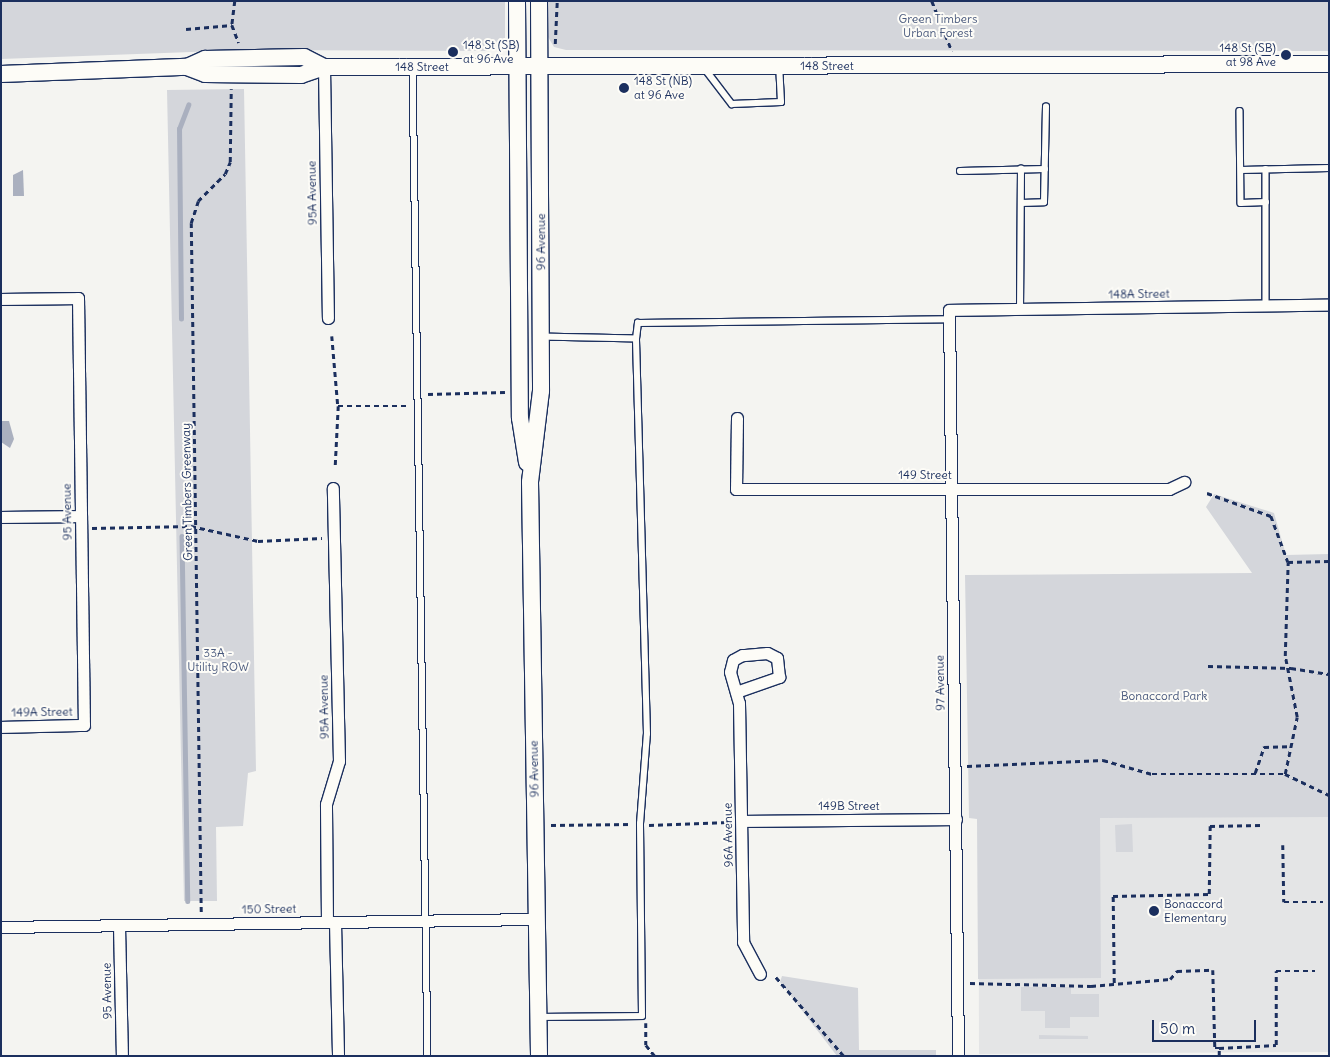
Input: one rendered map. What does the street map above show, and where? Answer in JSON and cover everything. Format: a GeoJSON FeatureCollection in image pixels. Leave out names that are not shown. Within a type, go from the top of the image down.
{"type":"FeatureCollection","features":[{"type":"Feature","properties":{"kind":"main road","name":"96 Avenue"},"geometry":{"type":"LineString","coordinates":[[517,1],[520,418],[530,482]]}},
{"type":"Feature","properties":{"kind":"main road","name":"96 Avenue"},"geometry":{"type":"LineString","coordinates":[[538,1],[541,391],[530,482],[539,1056]]}},
{"type":"Feature","properties":{"kind":"main road","name":"148 Street"},"geometry":{"type":"LineString","coordinates":[[1,74],[187,67],[205,59],[304,58],[324,67],[1329,64]]}},
{"type":"Feature","properties":{"kind":"street","name":"95A Avenue"},"geometry":{"type":"LineString","coordinates":[[324,67],[328,318]]}},
{"type":"Feature","properties":{"kind":"street","name":"95 Avenue"},"geometry":{"type":"LineString","coordinates":[[1,299],[78,298],[84,725]]}},
{"type":"Feature","properties":{"kind":"street","name":"148A Street"},"geometry":{"type":"LineString","coordinates":[[949,315],[1020,311],[1329,305]]}},
{"type":"Feature","properties":{"kind":"street","name":"97 Avenue"},"geometry":{"type":"LineString","coordinates":[[949,315],[958,1056]]}},
{"type":"Feature","properties":{"kind":"street","name":"149 Street"},"geometry":{"type":"LineString","coordinates":[[737,418],[736,489],[1169,489],[1184,482]]}},
{"type":"Feature","properties":{"kind":"street","name":"95A Avenue"},"geometry":{"type":"LineString","coordinates":[[332,488],[339,762],[326,804],[338,1056]]}},
{"type":"Feature","properties":{"kind":"street"},"geometry":{"type":"LineString","coordinates":[[1,517],[81,516]]}},
{"type":"Feature","properties":{"kind":"street","name":"96A Avenue"},"geometry":{"type":"LineString","coordinates":[[736,692],[779,677],[777,658],[754,653],[733,660],[730,672],[736,692],[736,821],[742,942],[760,974]]}},
{"type":"Feature","properties":{"kind":"street","name":"149A Street"},"geometry":{"type":"LineString","coordinates":[[1,727],[84,725]]}},
{"type":"Feature","properties":{"kind":"street","name":"149B Street"},"geometry":{"type":"LineString","coordinates":[[736,821],[956,819]]}},
{"type":"Feature","properties":{"kind":"street","name":"150 Street"},"geometry":{"type":"LineString","coordinates":[[1,927],[536,919]]}},
{"type":"Feature","properties":{"kind":"street","name":"95 Avenue"},"geometry":{"type":"LineString","coordinates":[[119,926],[122,1056]]}},
{"type":"Feature","properties":{"kind":"lane"},"geometry":{"type":"LineString","coordinates":[[703,66],[732,104],[781,102],[779,66]]}},
{"type":"Feature","properties":{"kind":"lane"},"geometry":{"type":"LineString","coordinates":[[413,67],[428,1056]]}},
{"type":"Feature","properties":{"kind":"lane"},"geometry":{"type":"LineString","coordinates":[[1021,203],[1044,202],[1046,107]]}},
{"type":"Feature","properties":{"kind":"lane"},"geometry":{"type":"LineString","coordinates":[[1240,111],[1241,203],[1266,202]]}},
{"type":"Feature","properties":{"kind":"lane"},"geometry":{"type":"LineString","coordinates":[[1241,170],[1329,168]]}},
{"type":"Feature","properties":{"kind":"lane"},"geometry":{"type":"LineString","coordinates":[[1020,311],[1021,169]]}},
{"type":"Feature","properties":{"kind":"lane"},"geometry":{"type":"LineString","coordinates":[[960,171],[1045,169]]}},
{"type":"Feature","properties":{"kind":"lane"},"geometry":{"type":"LineString","coordinates":[[1266,169],[1266,305]]}},
{"type":"Feature","properties":{"kind":"lane"},"geometry":{"type":"LineString","coordinates":[[539,1017],[642,1016],[640,824],[647,734],[636,339],[638,323],[949,315]]}},
{"type":"Feature","properties":{"kind":"lane"},"geometry":{"type":"LineString","coordinates":[[541,337],[636,339]]}},
{"type":"Feature","properties":{"kind":"path"},"geometry":{"type":"LineString","coordinates":[[235,1],[232,25],[242,48]]}},
{"type":"Feature","properties":{"kind":"path"},"geometry":{"type":"LineString","coordinates":[[552,47],[558,41],[557,1]]}},
{"type":"Feature","properties":{"kind":"path"},"geometry":{"type":"LineString","coordinates":[[932,1],[952,52]]}},
{"type":"Feature","properties":{"kind":"path"},"geometry":{"type":"LineString","coordinates":[[186,29],[232,25]]}},
{"type":"Feature","properties":{"kind":"path","name":"Green Timbers Greenway"},"geometry":{"type":"LineString","coordinates":[[202,914],[191,223],[198,201],[225,174],[230,162],[231,84]]}},
{"type":"Feature","properties":{"kind":"path"},"geometry":{"type":"LineString","coordinates":[[332,336],[338,406],[335,465]]}},
{"type":"Feature","properties":{"kind":"path"},"geometry":{"type":"LineString","coordinates":[[419,394],[507,392]]}},
{"type":"Feature","properties":{"kind":"path"},"geometry":{"type":"LineString","coordinates":[[338,406],[419,406]]}},
{"type":"Feature","properties":{"kind":"path"},"geometry":{"type":"LineString","coordinates":[[1207,494],[1271,516],[1288,562],[1285,656],[1291,668],[1297,717],[1289,746],[1285,774]]}},
{"type":"Feature","properties":{"kind":"path"},"geometry":{"type":"LineString","coordinates":[[90,528],[196,527],[258,541],[325,538]]}},
{"type":"Feature","properties":{"kind":"path"},"geometry":{"type":"LineString","coordinates":[[1288,562],[1329,562]]}},
{"type":"Feature","properties":{"kind":"path"},"geometry":{"type":"LineString","coordinates":[[1208,666],[1291,668],[1329,674]]}},
{"type":"Feature","properties":{"kind":"path"},"geometry":{"type":"LineString","coordinates":[[1255,772],[1264,747],[1289,746]]}},
{"type":"Feature","properties":{"kind":"path"},"geometry":{"type":"LineString","coordinates":[[963,766],[1103,760],[1152,774],[1255,772],[1285,774],[1329,795]]}},
{"type":"Feature","properties":{"kind":"path"},"geometry":{"type":"LineString","coordinates":[[645,826],[736,821]]}},
{"type":"Feature","properties":{"kind":"path"},"geometry":{"type":"LineString","coordinates":[[551,825],[634,824]]}},
{"type":"Feature","properties":{"kind":"path"},"geometry":{"type":"LineString","coordinates":[[1114,983],[1113,896],[1209,894],[1210,826],[1261,825]]}},
{"type":"Feature","properties":{"kind":"path"},"geometry":{"type":"LineString","coordinates":[[1283,845],[1284,902],[1323,902]]}},
{"type":"Feature","properties":{"kind":"path"},"geometry":{"type":"LineString","coordinates":[[966,983],[1114,983],[1170,979],[1177,971],[1213,970],[1215,1048],[1219,1048],[1276,1045],[1276,971],[1315,971]]}},
{"type":"Feature","properties":{"kind":"path"},"geometry":{"type":"LineString","coordinates":[[776,976],[844,1056]]}},
{"type":"Feature","properties":{"kind":"path"},"geometry":{"type":"LineString","coordinates":[[644,1019],[646,1045],[655,1056]]}},
{"type":"Feature","properties":{"kind":"path"},"geometry":{"type":"LineString","coordinates":[[1219,1048],[1219,1056]]}},
{"type":"Feature","properties":{"kind":"path"},"geometry":{"type":"LineString","coordinates":[[933,1056],[947,1056]]}},
{"type":"Feature","properties":{"kind":"shaded area","name":"Bonaccord Elementary"},"geometry":{"type":"Polygon","coordinates":[[[1329,587],[1329,1052],[979,1054],[978,593],[1329,587]]]}},
{"type":"Feature","properties":{"kind":"green space"},"geometry":{"type":"Polygon","coordinates":[[[1,1],[505,1],[505,38],[488,51],[246,50],[1,59],[1,1]]]}},
{"type":"Feature","properties":{"kind":"green space","name":"Green Timbers Urban Forest"},"geometry":{"type":"Polygon","coordinates":[[[547,1],[1329,1],[1329,51],[566,50],[554,47],[548,37],[547,1]]]}},
{"type":"Feature","properties":{"kind":"green space","name":"33A - Utility ROW"},"geometry":{"type":"Polygon","coordinates":[[[244,89],[256,771],[248,773],[243,826],[216,827],[217,901],[184,901],[167,90],[244,89]]]}},
{"type":"Feature","properties":{"kind":"green space","name":"Bonaccord Park"},"geometry":{"type":"Polygon","coordinates":[[[1214,494],[1274,513],[1286,555],[1329,554],[1329,817],[1100,818],[1101,978],[978,979],[977,819],[969,818],[965,575],[1252,573],[1206,507],[1214,494]]]}},
{"type":"Feature","properties":{"kind":"green space"},"geometry":{"type":"Polygon","coordinates":[[[1132,824],[1133,852],[1116,852],[1115,825],[1132,824]]]}},
{"type":"Feature","properties":{"kind":"green space"},"geometry":{"type":"Polygon","coordinates":[[[782,976],[858,988],[859,1050],[936,1050],[936,1056],[837,1056],[780,982],[782,976]]]}},
{"type":"Feature","properties":{"kind":"green space"},"geometry":{"type":"Polygon","coordinates":[[[1021,987],[1071,987],[1071,994],[1099,994],[1099,1017],[1070,1017],[1070,1028],[1045,1028],[1045,1011],[1021,1011],[1021,987]]]}},
{"type":"Feature","properties":{"kind":"green space"},"geometry":{"type":"Polygon","coordinates":[[[1039,1035],[1088,1036],[1088,1039],[1039,1039],[1039,1035]]]}},
{"type":"Feature","properties":{"kind":"water"},"geometry":{"type":"Polygon","coordinates":[[[23,170],[24,196],[13,196],[13,175],[23,170]]]}},
{"type":"Feature","properties":{"kind":"water"},"geometry":{"type":"Polygon","coordinates":[[[1,421],[9,421],[14,439],[10,448],[1,442],[1,421]]]}},
{"type":"Feature","properties":{"kind":"waterway"},"geometry":{"type":"LineString","coordinates":[[181,319],[179,129],[188,105]]}},
{"type":"Feature","properties":{"kind":"waterway"},"geometry":{"type":"LineString","coordinates":[[182,536],[188,901]]}},
{"type":"Feature","properties":{"kind":"place","name":"148 St (SB) at 96 Ave"},"geometry":{"type":"Point","coordinates":[453,52]}},
{"type":"Feature","properties":{"kind":"place","name":"148 St (SB) at 98 Ave"},"geometry":{"type":"Point","coordinates":[1286,55]}},
{"type":"Feature","properties":{"kind":"place","name":"148 St (NB) at 96 Ave"},"geometry":{"type":"Point","coordinates":[624,88]}},
{"type":"Feature","properties":{"kind":"place","name":"Bonaccord Elementary"},"geometry":{"type":"Point","coordinates":[1154,911]}}]}
